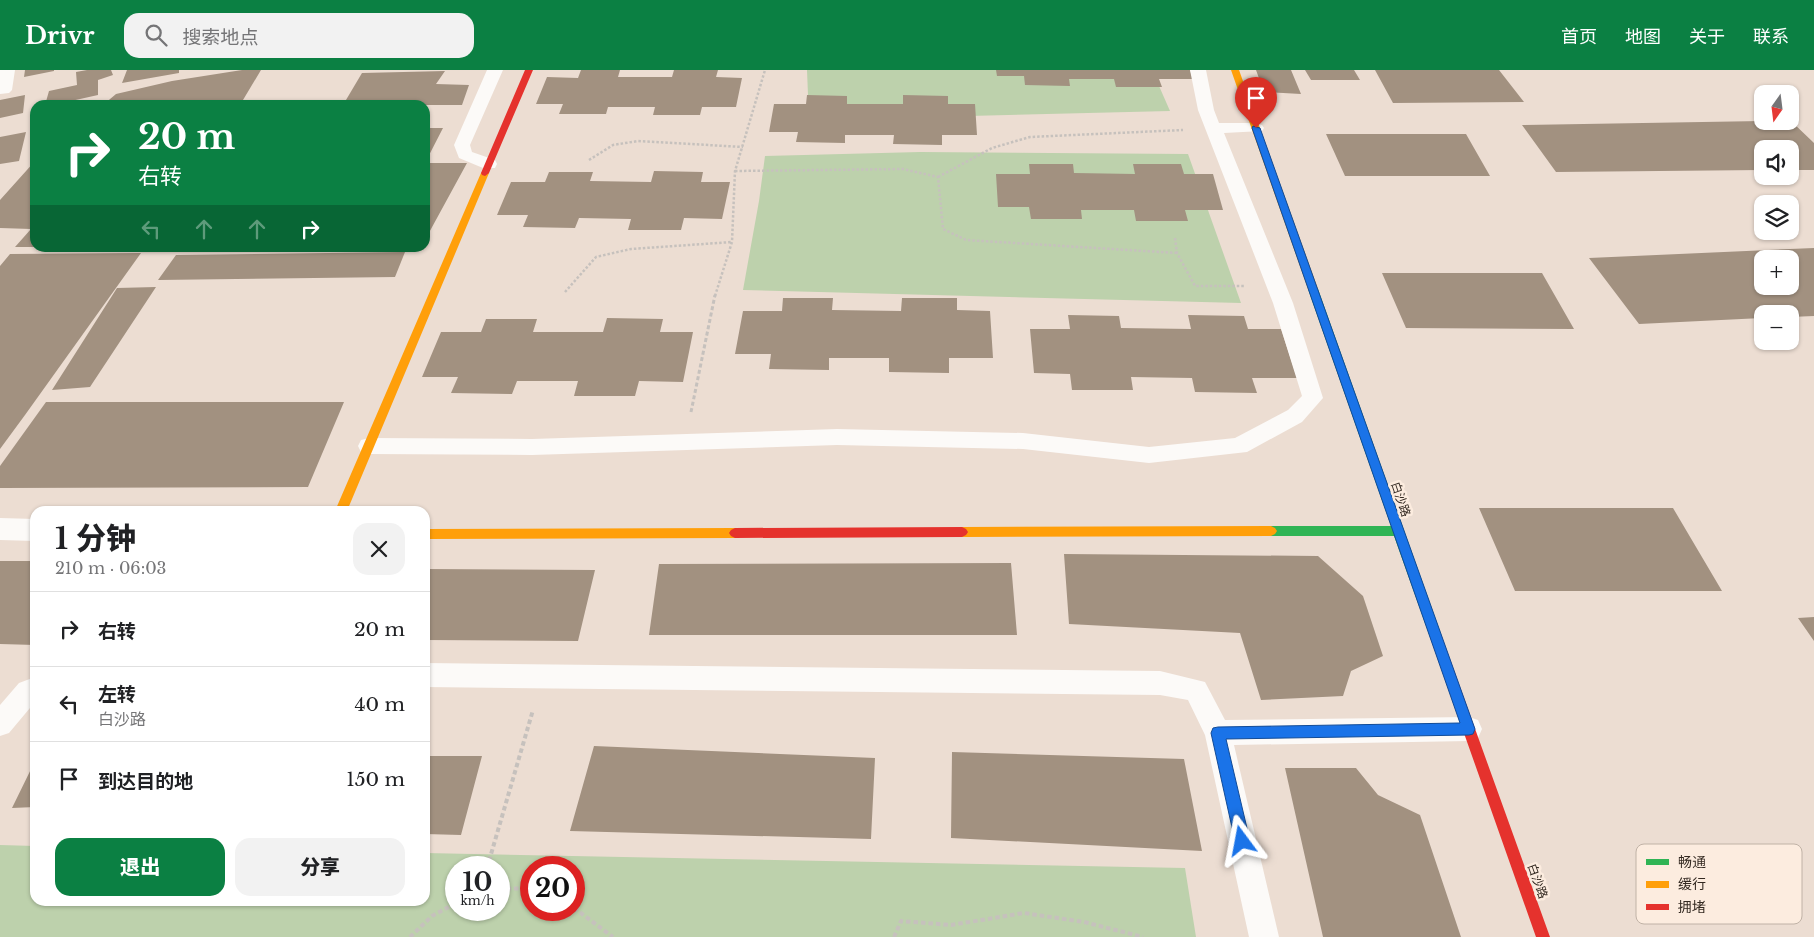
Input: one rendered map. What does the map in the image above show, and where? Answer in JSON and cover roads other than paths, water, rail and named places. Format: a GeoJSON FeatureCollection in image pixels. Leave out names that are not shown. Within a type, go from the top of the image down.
{"type":"FeatureCollection","features":[{"type":"Feature","properties":{"kind":"street"},"geometry":{"type":"LineString","coordinates":[[343,506],[529,70]]}},
{"type":"Feature","properties":{"kind":"street","name":"白沙路"},"geometry":{"type":"LineString","coordinates":[[1235,70],[1543,937]]}},
{"type":"Feature","properties":{"kind":"street"},"geometry":{"type":"LineString","coordinates":[[0,529],[30,530]]}},
{"type":"Feature","properties":{"kind":"street"},"geometry":{"type":"LineString","coordinates":[[430,534],[1398,531]]}},
{"type":"Feature","properties":{"kind":"lane"},"geometry":{"type":"LineString","coordinates":[[4,90],[7,70]]}},
{"type":"Feature","properties":{"kind":"lane"},"geometry":{"type":"LineString","coordinates":[[489,164],[465,155],[462,145],[495,70]]}},
{"type":"Feature","properties":{"kind":"lane"},"geometry":{"type":"LineString","coordinates":[[369,446],[532,447],[837,437],[1023,441],[1149,455],[1239,446],[1295,416],[1313,398],[1276,285],[1206,110],[1198,70]]}},
{"type":"Feature","properties":{"kind":"lane"},"geometry":{"type":"LineString","coordinates":[[1214,128],[1256,128]]}},
{"type":"Feature","properties":{"kind":"lane"},"geometry":{"type":"LineString","coordinates":[[430,675],[1160,683],[1196,690],[1218,733],[1264,937]]}},
{"type":"Feature","properties":{"kind":"lane"},"geometry":{"type":"LineString","coordinates":[[0,724],[30,690]]}},
{"type":"Feature","properties":{"kind":"lane"},"geometry":{"type":"LineString","coordinates":[[1218,733],[1469,729]]}}]}
